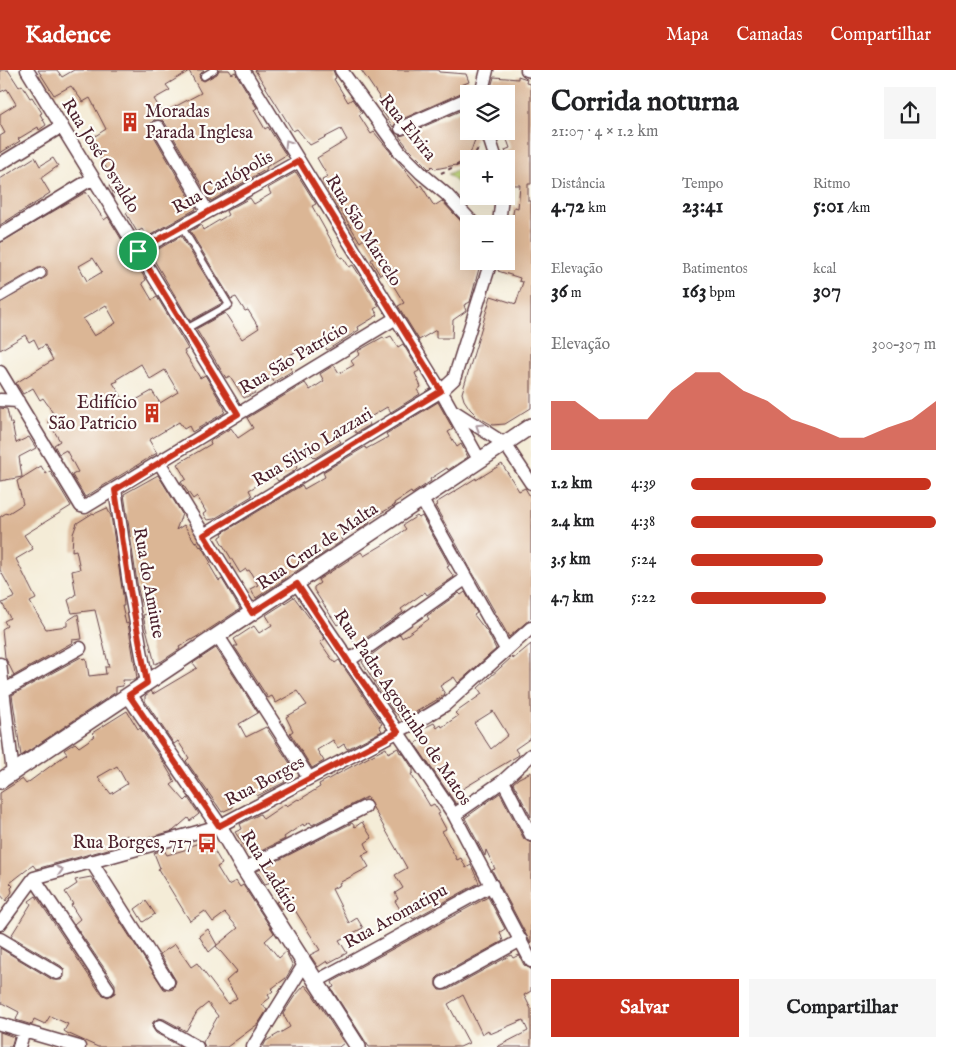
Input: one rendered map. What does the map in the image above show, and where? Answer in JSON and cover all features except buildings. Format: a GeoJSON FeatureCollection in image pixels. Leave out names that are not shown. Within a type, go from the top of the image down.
{"type":"FeatureCollection","features":[{"type":"Feature","properties":{"kind":"street","name":"Rua José Osvaldo"},"geometry":{"type":"LineString","coordinates":[[27,70],[238,414]]}},
{"type":"Feature","properties":{"kind":"street","name":"Rua São Marcelo"},"geometry":{"type":"LineString","coordinates":[[243,70],[441,391],[480,461]]}},
{"type":"Feature","properties":{"kind":"street","name":"Rua Elvira"},"geometry":{"type":"LineString","coordinates":[[341,70],[400,152],[446,194],[466,215]]}},
{"type":"Feature","properties":{"kind":"street"},"geometry":{"type":"LineString","coordinates":[[482,85],[487,70]]}},
{"type":"Feature","properties":{"kind":"street"},"geometry":{"type":"LineString","coordinates":[[527,70],[531,71]]}},
{"type":"Feature","properties":{"kind":"street"},"geometry":{"type":"LineString","coordinates":[[401,128],[460,102]]}},
{"type":"Feature","properties":{"kind":"street"},"geometry":{"type":"LineString","coordinates":[[0,164],[62,126]]}},
{"type":"Feature","properties":{"kind":"street"},"geometry":{"type":"LineString","coordinates":[[158,127],[207,211]]}},
{"type":"Feature","properties":{"kind":"street","name":"Rua Carlópolis"},"geometry":{"type":"LineString","coordinates":[[138,251],[299,161]]}},
{"type":"Feature","properties":{"kind":"street"},"geometry":{"type":"LineString","coordinates":[[0,235],[93,178]]}},
{"type":"Feature","properties":{"kind":"street"},"geometry":{"type":"LineString","coordinates":[[441,391],[454,379],[488,270]]}},
{"type":"Feature","properties":{"kind":"street"},"geometry":{"type":"LineString","coordinates":[[0,297],[41,273]]}},
{"type":"Feature","properties":{"kind":"street","name":"Rua São Patrício"},"geometry":{"type":"LineString","coordinates":[[18,401],[83,508],[396,318]]}},
{"type":"Feature","properties":{"kind":"street"},"geometry":{"type":"LineString","coordinates":[[0,372],[18,401]]}},
{"type":"Feature","properties":{"kind":"street","name":"Rua Silvio Lazzari"},"geometry":{"type":"LineString","coordinates":[[204,535],[441,391]]}},
{"type":"Feature","properties":{"kind":"street"},"geometry":{"type":"LineString","coordinates":[[0,400],[18,401]]}},
{"type":"Feature","properties":{"kind":"street","name":"Rua São Marcelo"},"geometry":{"type":"LineString","coordinates":[[453,411],[506,444]]}},
{"type":"Feature","properties":{"kind":"street","name":"Rua Cruz de Malta"},"geometry":{"type":"LineString","coordinates":[[6,777],[531,426]]}},
{"type":"Feature","properties":{"kind":"street"},"geometry":{"type":"LineString","coordinates":[[506,444],[531,483]]}},
{"type":"Feature","properties":{"kind":"street"},"geometry":{"type":"LineString","coordinates":[[159,462],[252,613]]}},
{"type":"Feature","properties":{"kind":"street","name":"Rua do Amiute"},"geometry":{"type":"LineString","coordinates":[[115,490],[130,590],[147,683]]}},
{"type":"Feature","properties":{"kind":"street"},"geometry":{"type":"LineString","coordinates":[[422,500],[506,649]]}},
{"type":"Feature","properties":{"kind":"street"},"geometry":{"type":"LineString","coordinates":[[348,661],[465,579]]}},
{"type":"Feature","properties":{"kind":"street","name":"Rua Padre Agostinho de Matos"},"geometry":{"type":"LineString","coordinates":[[297,584],[454,815],[531,961]]}},
{"type":"Feature","properties":{"kind":"street","name":"Rua Borges"},"geometry":{"type":"LineString","coordinates":[[34,878],[219,826],[398,732],[445,705],[531,628]]}},
{"type":"Feature","properties":{"kind":"street"},"geometry":{"type":"LineString","coordinates":[[218,636],[309,778]]}},
{"type":"Feature","properties":{"kind":"street"},"geometry":{"type":"LineString","coordinates":[[3,691],[80,648]]}},
{"type":"Feature","properties":{"kind":"street"},"geometry":{"type":"LineString","coordinates":[[0,664],[3,691],[6,777]]}},
{"type":"Feature","properties":{"kind":"street","name":"Rua Ladário"},"geometry":{"type":"LineString","coordinates":[[129,695],[219,826],[244,869],[358,1047]]}},
{"type":"Feature","properties":{"kind":"street"},"geometry":{"type":"LineString","coordinates":[[454,815],[530,761]]}},
{"type":"Feature","properties":{"kind":"street"},"geometry":{"type":"LineString","coordinates":[[503,782],[531,835]]}},
{"type":"Feature","properties":{"kind":"street"},"geometry":{"type":"LineString","coordinates":[[244,869],[365,807]]}},
{"type":"Feature","properties":{"kind":"street"},"geometry":{"type":"LineString","coordinates":[[91,861],[168,982]]}},
{"type":"Feature","properties":{"kind":"street"},"geometry":{"type":"LineString","coordinates":[[0,924],[34,878],[108,989]]}},
{"type":"Feature","properties":{"kind":"street","name":"Rua Aromatipu"},"geometry":{"type":"LineString","coordinates":[[317,981],[492,885]]}},
{"type":"Feature","properties":{"kind":"street"},"geometry":{"type":"LineString","coordinates":[[0,939],[57,973]]}},
{"type":"Feature","properties":{"kind":"street"},"geometry":{"type":"LineString","coordinates":[[443,983],[521,940]]}},
{"type":"Feature","properties":{"kind":"street"},"geometry":{"type":"LineString","coordinates":[[253,1047],[306,964]]}},
{"type":"Feature","properties":{"kind":"street"},"geometry":{"type":"LineString","coordinates":[[0,1024],[79,1047]]}},
{"type":"Feature","properties":{"kind":"street"},"geometry":{"type":"LineString","coordinates":[[160,1026],[197,1047]]}},
{"type":"Feature","properties":{"kind":"street"},"geometry":{"type":"LineString","coordinates":[[19,1047],[24,1032]]}},
{"type":"Feature","properties":{"kind":"lane"},"geometry":{"type":"LineString","coordinates":[[204,76],[214,70]]}},
{"type":"Feature","properties":{"kind":"lane"},"geometry":{"type":"LineString","coordinates":[[181,226],[228,302],[227,307],[186,330]]}},
{"type":"Feature","properties":{"kind":"path"},"geometry":{"type":"LineString","coordinates":[[427,178],[460,165]]}},
{"type":"Feature","properties":{"kind":"green space"},"geometry":{"type":"Polygon","coordinates":[[[460,168],[460,185],[448,174],[460,168]]]}},
{"type":"Feature","properties":{"kind":"place","name":"Moradas Parada Inglesa"},"geometry":{"type":"Point","coordinates":[130,122]}},
{"type":"Feature","properties":{"kind":"place","name":"Edifício São Patricio"},"geometry":{"type":"Point","coordinates":[152,413]}},
{"type":"Feature","properties":{"kind":"place","name":"Rua Borges, 717"},"geometry":{"type":"Point","coordinates":[207,843]}},
{"type":"Feature","properties":{"kind":"route"},"geometry":{"type":"LineString","coordinates":[[299,161],[441,391],[204,535],[252,613],[297,584],[398,732],[219,826],[129,695],[147,683],[130,590],[115,490],[238,414],[138,251],[299,161]]}}]}
